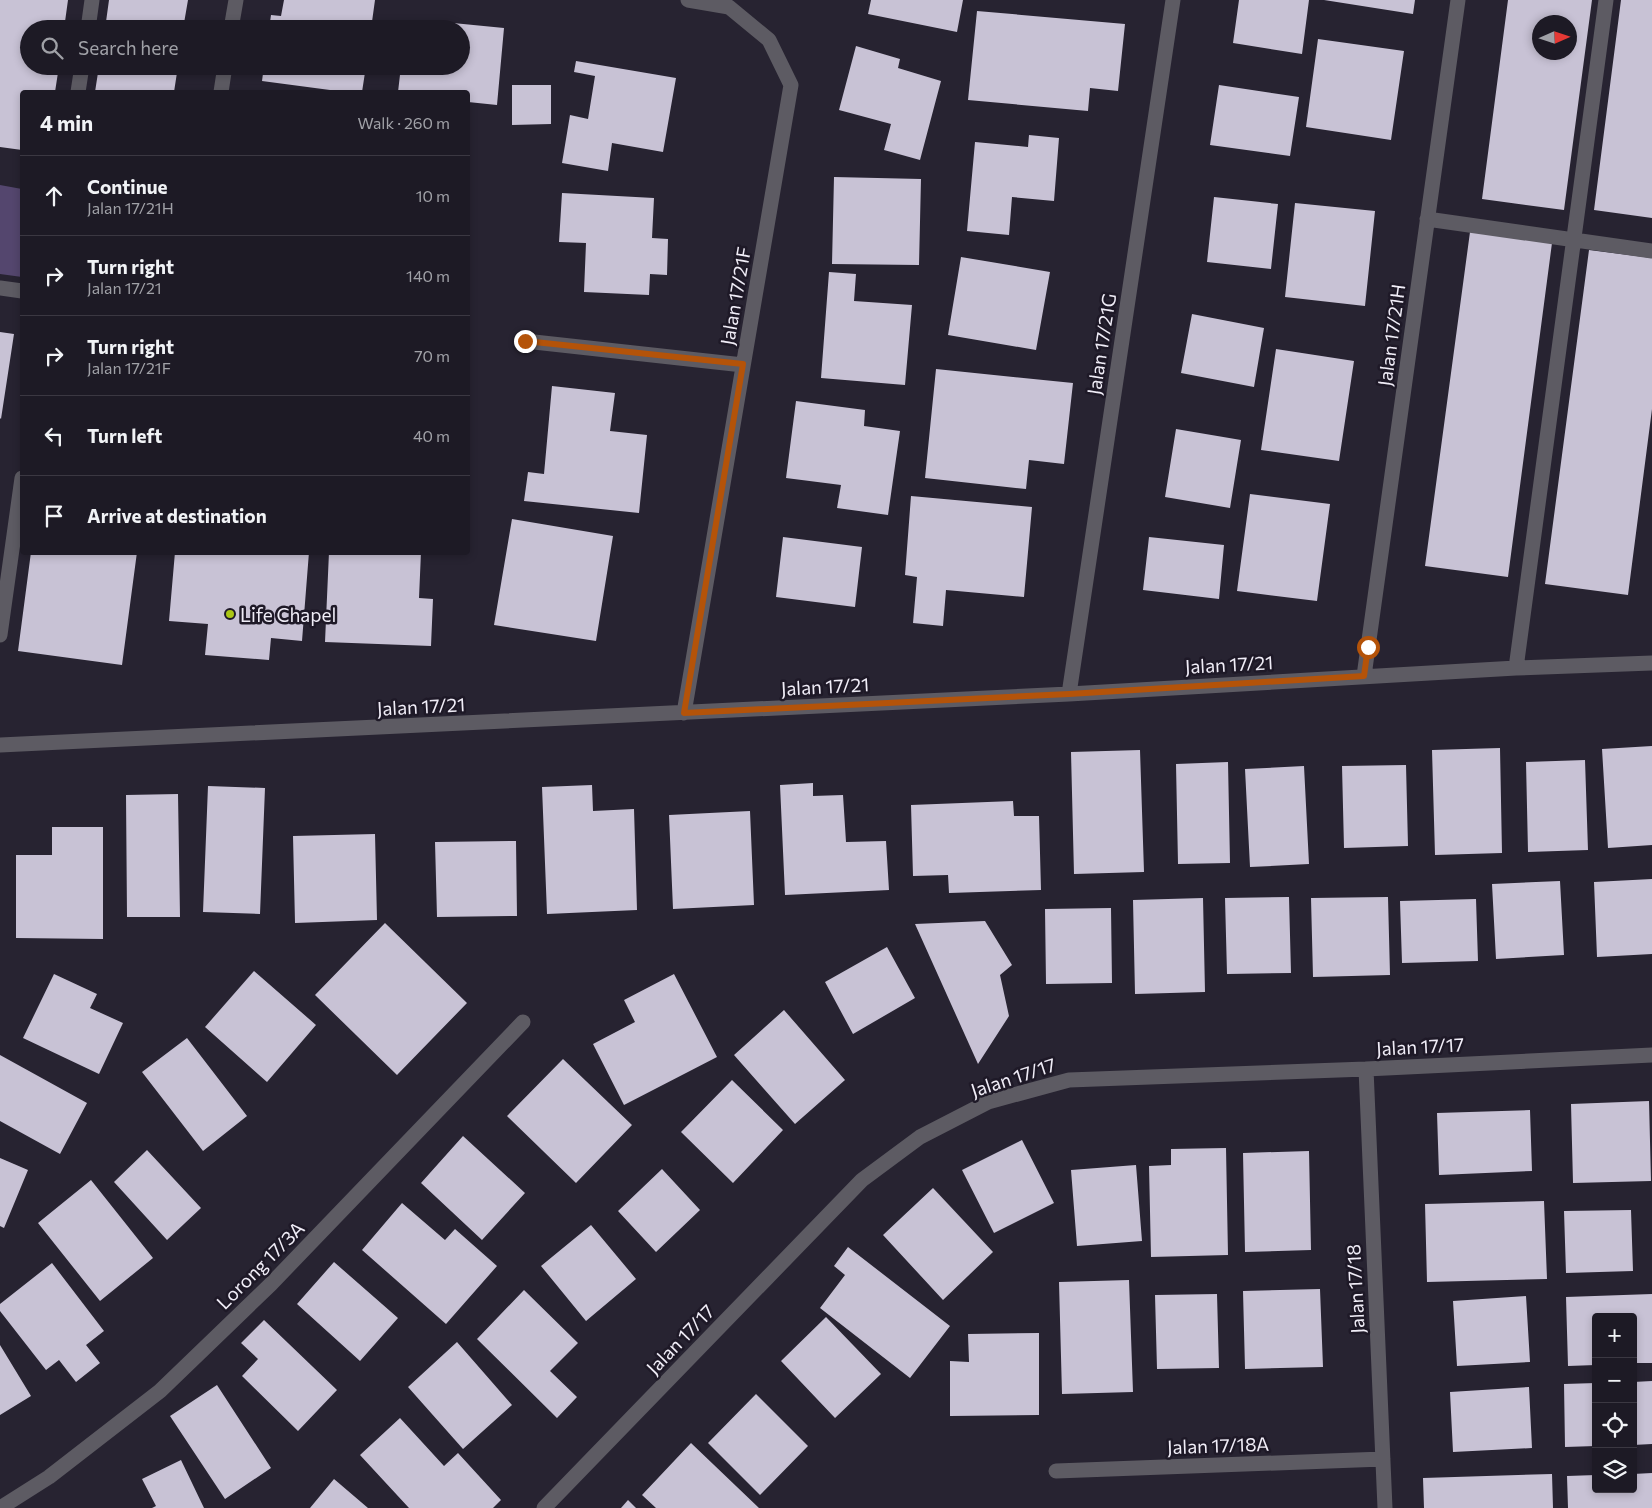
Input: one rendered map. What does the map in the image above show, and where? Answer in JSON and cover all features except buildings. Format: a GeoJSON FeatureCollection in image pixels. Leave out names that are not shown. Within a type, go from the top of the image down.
{"type":"FeatureCollection","features":[{"type":"Feature","properties":{"kind":"street"},"geometry":{"type":"LineString","coordinates":[[89,20],[92,0]]}},
{"type":"Feature","properties":{"kind":"street"},"geometry":{"type":"LineString","coordinates":[[233,20],[236,0]]}},
{"type":"Feature","properties":{"kind":"street","name":"Jalan 17/21F"},"geometry":{"type":"LineString","coordinates":[[684,713],[791,85],[769,40],[729,7],[688,0]]}},
{"type":"Feature","properties":{"kind":"street","name":"Jalan 17/21G"},"geometry":{"type":"LineString","coordinates":[[1069,694],[1173,0]]}},
{"type":"Feature","properties":{"kind":"street","name":"Jalan 17/21H"},"geometry":{"type":"LineString","coordinates":[[1364,676],[1458,0]]}},
{"type":"Feature","properties":{"kind":"street"},"geometry":{"type":"LineString","coordinates":[[1516,668],[1606,0]]}},
{"type":"Feature","properties":{"kind":"street"},"geometry":{"type":"LineString","coordinates":[[78,90],[81,75]]}},
{"type":"Feature","properties":{"kind":"street"},"geometry":{"type":"LineString","coordinates":[[221,90],[224,75]]}},
{"type":"Feature","properties":{"kind":"street"},"geometry":{"type":"LineString","coordinates":[[1427,219],[1652,251]]}},
{"type":"Feature","properties":{"kind":"street"},"geometry":{"type":"LineString","coordinates":[[0,288],[20,291]]}},
{"type":"Feature","properties":{"kind":"street"},"geometry":{"type":"LineString","coordinates":[[525,341],[743,364]]}},
{"type":"Feature","properties":{"kind":"street"},"geometry":{"type":"LineString","coordinates":[[0,635],[20,492]]}},
{"type":"Feature","properties":{"kind":"street","name":"Jalan 17/21"},"geometry":{"type":"LineString","coordinates":[[0,745],[1069,694],[1364,676],[1652,663]]}},
{"type":"Feature","properties":{"kind":"street","name":"Lorong 17/3A"},"geometry":{"type":"LineString","coordinates":[[0,1508],[48,1477],[160,1391],[271,1284],[523,1022]]}},
{"type":"Feature","properties":{"kind":"street","name":"Jalan 17/17"},"geometry":{"type":"LineString","coordinates":[[544,1508],[862,1180],[920,1137],[988,1102],[1070,1080],[1366,1069],[1652,1055]]}},
{"type":"Feature","properties":{"kind":"street","name":"Jalan 17/18"},"geometry":{"type":"LineString","coordinates":[[1366,1069],[1385,1508]]}},
{"type":"Feature","properties":{"kind":"street","name":"Jalan 17/18A"},"geometry":{"type":"LineString","coordinates":[[1056,1471],[1383,1459]]}},
{"type":"Feature","properties":{"kind":"shaded area"},"geometry":{"type":"Polygon","coordinates":[[[0,185],[20,189],[20,277],[0,274],[0,185]]]}},
{"type":"Feature","properties":{"kind":"place","name":"Life Chapel"},"geometry":{"type":"Point","coordinates":[230,614]}},
{"type":"Feature","properties":{"kind":"route"},"geometry":{"type":"LineString","coordinates":[[525,341],[743,364],[684,713],[1069,694],[1364,676],[1368,647]]}}]}
